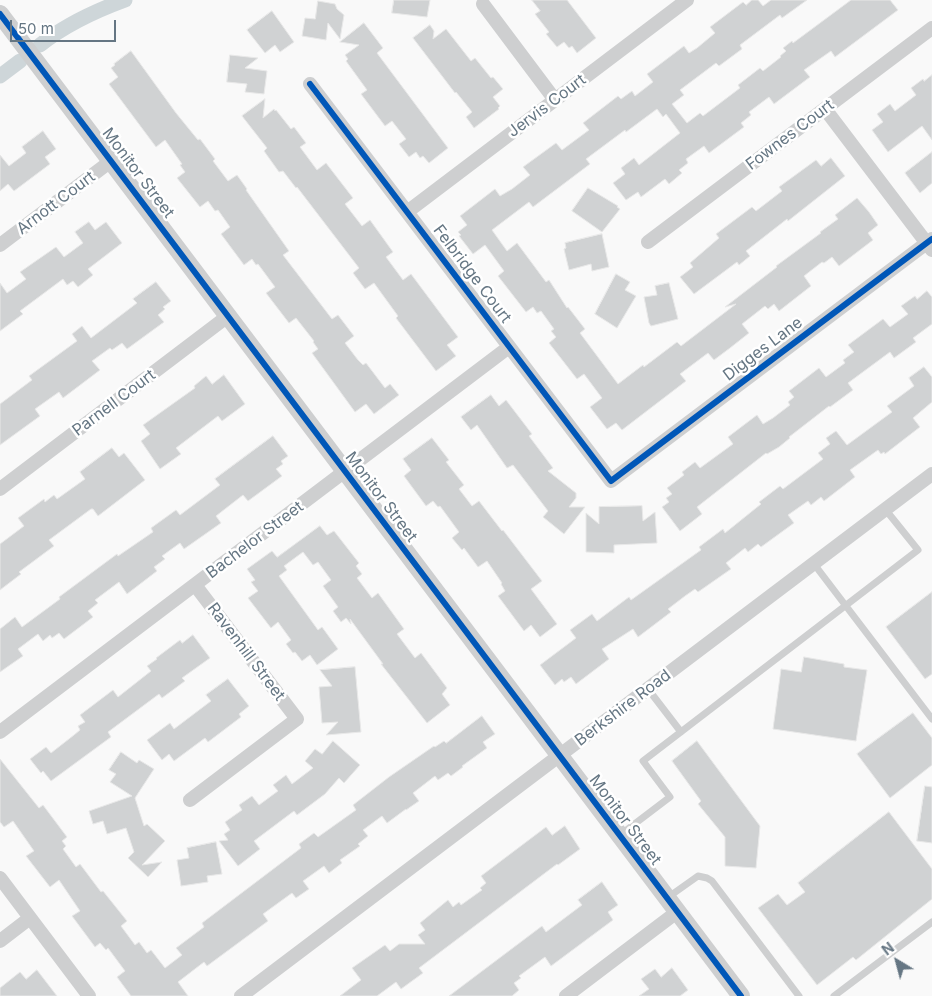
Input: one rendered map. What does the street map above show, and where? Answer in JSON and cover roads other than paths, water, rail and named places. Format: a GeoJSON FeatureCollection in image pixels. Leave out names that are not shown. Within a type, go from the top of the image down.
{"type":"FeatureCollection","features":[{"type":"Feature","properties":{"kind":"street","name":"Jervis Court"},"geometry":{"type":"LineString","coordinates":[[407,212],[687,0]]}},
{"type":"Feature","properties":{"kind":"street"},"geometry":{"type":"LineString","coordinates":[[483,4],[555,100]]}},
{"type":"Feature","properties":{"kind":"street","name":"Monitor Street"},"geometry":{"type":"LineString","coordinates":[[0,14],[741,996]]}},
{"type":"Feature","properties":{"kind":"street","name":"Fownes Court"},"geometry":{"type":"LineString","coordinates":[[648,242],[932,28]]}},
{"type":"Feature","properties":{"kind":"street","name":"Felbridge Court"},"geometry":{"type":"LineString","coordinates":[[310,84],[611,481]]}},
{"type":"Feature","properties":{"kind":"street"},"geometry":{"type":"LineString","coordinates":[[825,109],[930,244]]}},
{"type":"Feature","properties":{"kind":"street","name":"Arnott Court"},"geometry":{"type":"LineString","coordinates":[[0,246],[111,161]]}},
{"type":"Feature","properties":{"kind":"street","name":"Digges Lane"},"geometry":{"type":"LineString","coordinates":[[611,481],[930,244]]}},
{"type":"Feature","properties":{"kind":"street","name":"Parnell Court"},"geometry":{"type":"LineString","coordinates":[[0,489],[228,316]]}},
{"type":"Feature","properties":{"kind":"street","name":"Bachelor Street"},"geometry":{"type":"LineString","coordinates":[[0,732],[509,347]]}},
{"type":"Feature","properties":{"kind":"street","name":"Berkshire Road"},"geometry":{"type":"LineString","coordinates":[[242,996],[932,474]]}},
{"type":"Feature","properties":{"kind":"street","name":"Ravenhill Street"},"geometry":{"type":"LineString","coordinates":[[190,800],[297,719],[195,585]]}},
{"type":"Feature","properties":{"kind":"street"},"geometry":{"type":"LineString","coordinates":[[0,878],[89,996]]}},
{"type":"Feature","properties":{"kind":"street"},"geometry":{"type":"LineString","coordinates":[[566,996],[672,905]]}},
{"type":"Feature","properties":{"kind":"street"},"geometry":{"type":"LineString","coordinates":[[0,941],[30,918]]}},
{"type":"Feature","properties":{"kind":"lane"},"geometry":{"type":"LineString","coordinates":[[620,836],[670,797],[643,761],[918,550],[885,509]]}},
{"type":"Feature","properties":{"kind":"lane"},"geometry":{"type":"LineString","coordinates":[[814,564],[932,719]]}},
{"type":"Feature","properties":{"kind":"lane"},"geometry":{"type":"LineString","coordinates":[[648,689],[681,732]]}},
{"type":"Feature","properties":{"kind":"lane"},"geometry":{"type":"LineString","coordinates":[[672,905],[698,876],[712,881],[799,996]]}},
{"type":"Feature","properties":{"kind":"lane"},"geometry":{"type":"LineString","coordinates":[[834,996],[932,922]]}},
{"type":"Feature","properties":{"kind":"waterway"},"geometry":{"type":"LineString","coordinates":[[40,45],[81,19],[125,0]]}},
{"type":"Feature","properties":{"kind":"waterway"},"geometry":{"type":"LineString","coordinates":[[0,76],[20,61]]}}]}
